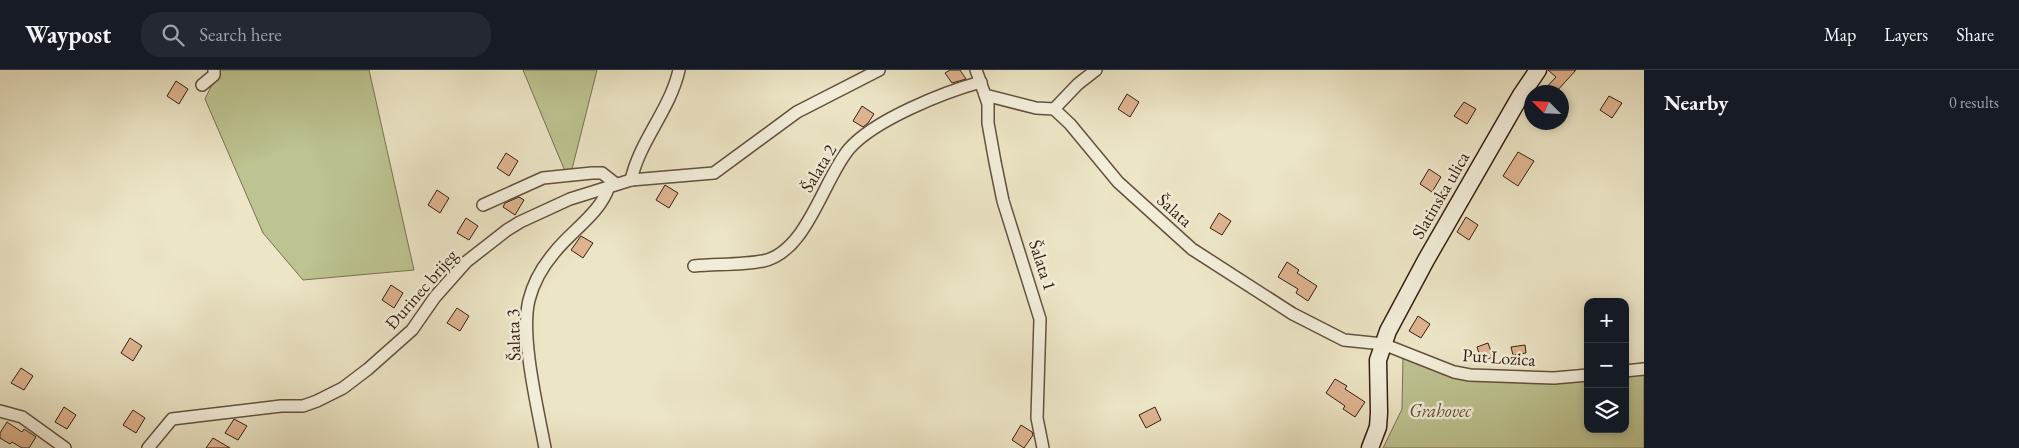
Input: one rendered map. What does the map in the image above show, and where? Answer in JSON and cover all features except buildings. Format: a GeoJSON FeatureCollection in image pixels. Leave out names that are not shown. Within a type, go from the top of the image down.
{"type":"FeatureCollection","features":[{"type":"Feature","properties":{"kind":"street"},"geometry":{"type":"LineString","coordinates":[[202,85],[214,75],[214,70]]}},
{"type":"Feature","properties":{"kind":"street"},"geometry":{"type":"LineString","coordinates":[[631,180],[641,150],[668,101],[679,70]]}},
{"type":"Feature","properties":{"kind":"street","name":"Đurinec brijeg"},"geometry":{"type":"LineString","coordinates":[[148,448],[172,419],[281,406],[302,406],[343,388],[368,369],[412,330],[435,297],[466,262],[506,230],[550,207],[631,180],[714,173],[797,112],[879,70]]}},
{"type":"Feature","properties":{"kind":"street"},"geometry":{"type":"LineString","coordinates":[[976,70],[985,95],[1036,108],[1054,109],[1096,70]]}},
{"type":"Feature","properties":{"kind":"street","name":"Slatinska ulica"},"geometry":{"type":"LineString","coordinates":[[1370,448],[1378,427],[1378,360],[1388,331],[1426,260],[1521,95],[1538,70]]}},
{"type":"Feature","properties":{"kind":"street","name":"Šalata 2"},"geometry":{"type":"LineString","coordinates":[[694,266],[762,261],[779,254],[792,243],[804,228],[838,163],[857,140],[884,121],[960,88],[981,82]]}},
{"type":"Feature","properties":{"kind":"street","name":"Šalata 1"},"geometry":{"type":"LineString","coordinates":[[985,95],[988,104],[988,123],[1003,201],[1040,319],[1037,418],[1043,448]]}},
{"type":"Feature","properties":{"kind":"street","name":"Šalata"},"geometry":{"type":"LineString","coordinates":[[1054,109],[1070,124],[1118,182],[1192,249],[1293,314],[1344,340],[1383,344]]}},
{"type":"Feature","properties":{"kind":"street"},"geometry":{"type":"LineString","coordinates":[[483,205],[542,178],[602,173],[613,185]]}},
{"type":"Feature","properties":{"kind":"street","name":"Šalata 3"},"geometry":{"type":"LineString","coordinates":[[544,448],[530,358],[527,324],[529,300],[540,274],[554,253],[598,206],[613,185]]}},
{"type":"Feature","properties":{"kind":"street","name":"Put Lozica"},"geometry":{"type":"LineString","coordinates":[[1383,344],[1454,372],[1470,375],[1554,378],[1584,375]]}},
{"type":"Feature","properties":{"kind":"street"},"geometry":{"type":"LineString","coordinates":[[1629,371],[1644,369]]}},
{"type":"Feature","properties":{"kind":"street"},"geometry":{"type":"LineString","coordinates":[[0,411],[22,418],[64,448]]}},
{"type":"Feature","properties":{"kind":"green space"},"geometry":{"type":"Polygon","coordinates":[[[219,70],[369,70],[414,270],[303,280],[263,233],[205,99],[219,70]]]}},
{"type":"Feature","properties":{"kind":"green space"},"geometry":{"type":"Polygon","coordinates":[[[523,70],[597,70],[569,181],[523,70]]]}},
{"type":"Feature","properties":{"kind":"green space","name":"Grahovec"},"geometry":{"type":"Polygon","coordinates":[[[1403,356],[1465,380],[1554,384],[1584,380],[1584,433],[1629,433],[1629,372],[1644,370],[1644,448],[1383,448],[1402,409],[1403,356]]]}}]}
